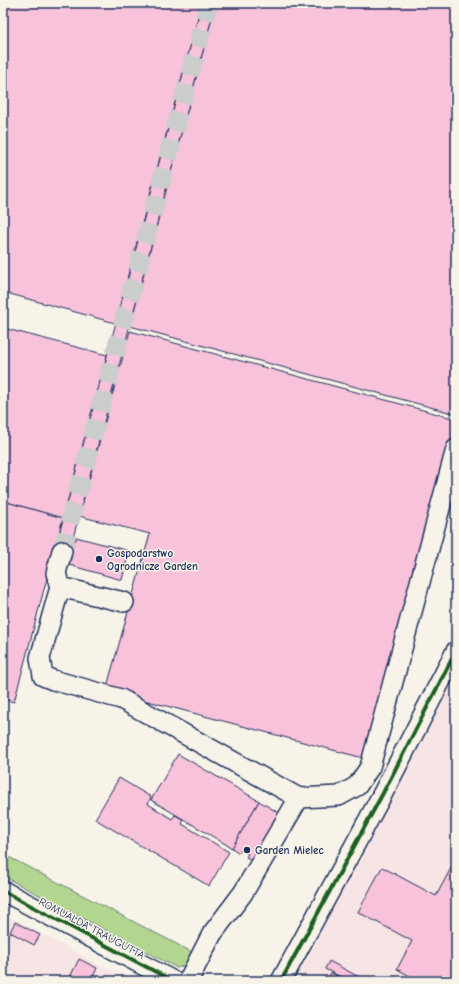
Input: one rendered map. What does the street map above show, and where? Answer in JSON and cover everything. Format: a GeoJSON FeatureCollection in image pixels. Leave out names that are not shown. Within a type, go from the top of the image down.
{"type":"FeatureCollection","features":[{"type":"Feature","properties":{"kind":"street"},"geometry":{"type":"LineString","coordinates":[[62,551],[56,573],[60,587],[40,658],[43,676],[52,680],[121,699],[299,798],[339,796],[357,786],[370,767],[456,449]]}},
{"type":"Feature","properties":{"kind":"street"},"geometry":{"type":"LineString","coordinates":[[60,587],[124,602]]}},
{"type":"Feature","properties":{"kind":"street"},"geometry":{"type":"LineString","coordinates":[[281,981],[383,793],[456,650]]}},
{"type":"Feature","properties":{"kind":"street"},"geometry":{"type":"LineString","coordinates":[[188,981],[212,934],[243,894],[299,798]]}},
{"type":"Feature","properties":{"kind":"street","name":"ROMUALDA TRAUGUTTA"},"geometry":{"type":"LineString","coordinates":[[3,891],[173,981]]}},
{"type":"Feature","properties":{"kind":"shaded area"},"geometry":{"type":"Polygon","coordinates":[[[456,672],[456,981],[295,981],[424,733],[456,672]]]}},
{"type":"Feature","properties":{"kind":"shaded area"},"geometry":{"type":"Polygon","coordinates":[[[3,913],[129,981],[3,981],[3,913]]]}},
{"type":"Feature","properties":{"kind":"green space"},"geometry":{"type":"Polygon","coordinates":[[[3,854],[194,953],[183,966],[177,968],[3,876],[3,854]]]}},
{"type":"Feature","properties":{"kind":"building"},"geometry":{"type":"Polygon","coordinates":[[[3,3],[202,3],[115,323],[3,292],[3,3]]]}},
{"type":"Feature","properties":{"kind":"building"},"geometry":{"type":"Polygon","coordinates":[[[202,3],[216,3],[69,553],[55,549],[202,3]]]}},
{"type":"Feature","properties":{"kind":"building"},"geometry":{"type":"Polygon","coordinates":[[[216,3],[344,3],[363,8],[364,3],[456,3],[456,414],[130,326],[216,3]]]}},
{"type":"Feature","properties":{"kind":"building"},"geometry":{"type":"Polygon","coordinates":[[[3,328],[107,355],[63,518],[3,501],[3,328]]]}},
{"type":"Feature","properties":{"kind":"building"},"geometry":{"type":"Polygon","coordinates":[[[130,331],[456,419],[456,427],[367,759],[106,690],[150,534],[79,516],[130,331]]]}},
{"type":"Feature","properties":{"kind":"building"},"geometry":{"type":"Polygon","coordinates":[[[3,501],[63,518],[14,702],[3,699],[3,501]]]}},
{"type":"Feature","properties":{"kind":"building","name":"Gospodarstwo Ogrodnicze Garden"},"geometry":{"type":"Polygon","coordinates":[[[76,537],[129,551],[122,580],[69,565],[72,553],[70,553],[76,537]]]}},
{"type":"Feature","properties":{"kind":"building"},"geometry":{"type":"Polygon","coordinates":[[[178,754],[259,801],[232,848],[151,800],[178,754]]]}},
{"type":"Feature","properties":{"kind":"building"},"geometry":{"type":"Polygon","coordinates":[[[119,778],[151,797],[148,804],[172,819],[175,815],[184,820],[182,824],[229,852],[209,886],[95,819],[119,778]]]}},
{"type":"Feature","properties":{"kind":"building"},"geometry":{"type":"Polygon","coordinates":[[[259,801],[282,815],[254,862],[246,857],[248,854],[241,850],[239,853],[232,848],[259,801]]]}},
{"type":"Feature","properties":{"kind":"building"},"geometry":{"type":"Polygon","coordinates":[[[456,859],[456,981],[419,981],[397,969],[412,941],[358,912],[382,867],[436,896],[456,859]]]}},
{"type":"Feature","properties":{"kind":"building"},"geometry":{"type":"Polygon","coordinates":[[[15,922],[40,935],[34,945],[10,932],[15,922]]]}},
{"type":"Feature","properties":{"kind":"building"},"geometry":{"type":"Polygon","coordinates":[[[79,959],[97,968],[91,981],[68,981],[79,959]]]}},
{"type":"Feature","properties":{"kind":"building"},"geometry":{"type":"Polygon","coordinates":[[[329,961],[361,978],[359,981],[349,981],[325,969],[329,961]]]}},
{"type":"Feature","properties":{"kind":"building"},"geometry":{"type":"Polygon","coordinates":[[[331,973],[349,981],[326,981],[331,973]]]}},
{"type":"Feature","properties":{"kind":"tunnel"},"geometry":{"type":"LineString","coordinates":[[62,551],[209,3]]}},
{"type":"Feature","properties":{"kind":"cycle path"},"geometry":{"type":"LineString","coordinates":[[281,981],[383,793],[456,651]]}},
{"type":"Feature","properties":{"kind":"cycle path"},"geometry":{"type":"LineString","coordinates":[[3,891],[173,981]]}},
{"type":"Feature","properties":{"kind":"place","name":"Gospodarstwo Ogrodnicze Garden"},"geometry":{"type":"Point","coordinates":[99,559]}},
{"type":"Feature","properties":{"kind":"place","name":"Garden Mielec"},"geometry":{"type":"Point","coordinates":[247,850]}}]}
